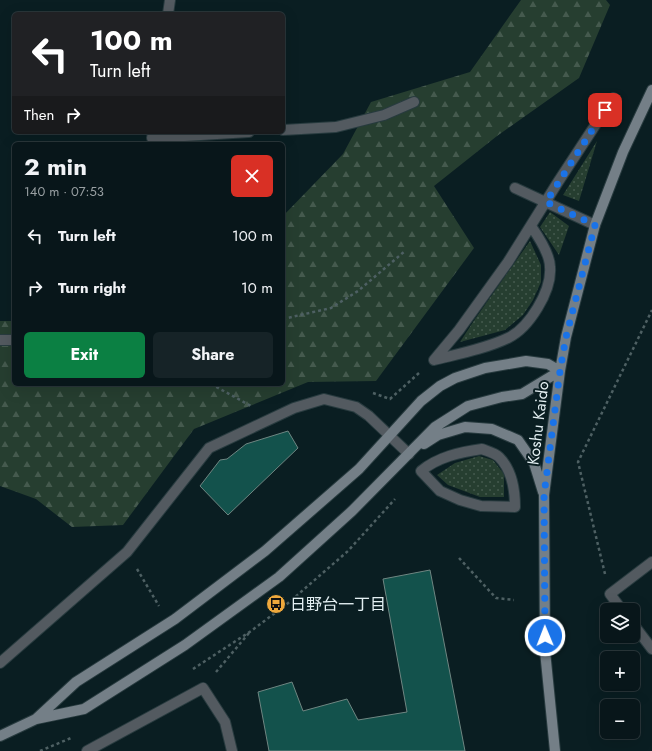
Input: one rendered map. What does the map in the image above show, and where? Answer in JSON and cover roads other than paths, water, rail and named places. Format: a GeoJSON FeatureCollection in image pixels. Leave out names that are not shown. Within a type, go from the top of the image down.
{"type":"FeatureCollection","features":[{"type":"Feature","properties":{"kind":"street"},"geometry":{"type":"LineString","coordinates":[[168,12],[170,0]]}},
{"type":"Feature","properties":{"kind":"street","name":"Koshu Kaido"},"geometry":{"type":"LineString","coordinates":[[555,751],[545,651],[544,495],[560,371],[566,337],[595,225],[623,152],[652,90]]}},
{"type":"Feature","properties":{"kind":"street"},"geometry":{"type":"LineString","coordinates":[[531,226],[542,243],[551,266],[547,289],[527,324],[509,338],[483,347],[434,360],[459,330],[508,262],[546,202],[613,98]]}},
{"type":"Feature","properties":{"kind":"street"},"geometry":{"type":"LineString","coordinates":[[285,130],[336,127],[384,115],[414,102]]}},
{"type":"Feature","properties":{"kind":"street"},"geometry":{"type":"LineString","coordinates":[[152,138],[217,134]]}},
{"type":"Feature","properties":{"kind":"street"},"geometry":{"type":"LineString","coordinates":[[515,188],[595,225]]}},
{"type":"Feature","properties":{"kind":"street"},"geometry":{"type":"LineString","coordinates":[[0,340],[12,340]]}},
{"type":"Feature","properties":{"kind":"street"},"geometry":{"type":"LineString","coordinates":[[0,736],[36,719],[84,709],[185,645],[279,577],[352,511],[435,427],[468,406],[502,397],[522,394],[560,371],[548,364],[526,361],[485,368],[455,378],[440,386],[421,401],[359,469],[265,551],[175,619],[76,682],[36,719]]}},
{"type":"Feature","properties":{"kind":"street"},"geometry":{"type":"LineString","coordinates":[[0,663],[127,552],[209,448],[294,408],[324,399],[356,408],[369,416],[409,454]]}},
{"type":"Feature","properties":{"kind":"street"},"geometry":{"type":"LineString","coordinates":[[409,454],[438,435],[466,427],[492,429],[518,440],[534,463],[544,495]]}},
{"type":"Feature","properties":{"kind":"street"},"geometry":{"type":"LineString","coordinates":[[482,448],[498,456],[509,471],[515,497],[515,507],[481,506],[460,500],[440,491],[422,471],[430,464],[447,457],[464,451],[482,448]]}},
{"type":"Feature","properties":{"kind":"street"},"geometry":{"type":"LineString","coordinates":[[617,603],[610,594],[652,562]]}},
{"type":"Feature","properties":{"kind":"street"},"geometry":{"type":"LineString","coordinates":[[640,633],[652,649]]}},
{"type":"Feature","properties":{"kind":"street"},"geometry":{"type":"LineString","coordinates":[[86,751],[203,688],[225,722],[232,751]]}},
{"type":"Feature","properties":{"kind":"place","name":"日野台一丁目"},"geometry":{"type":"Point","coordinates":[276,604]}}]}
